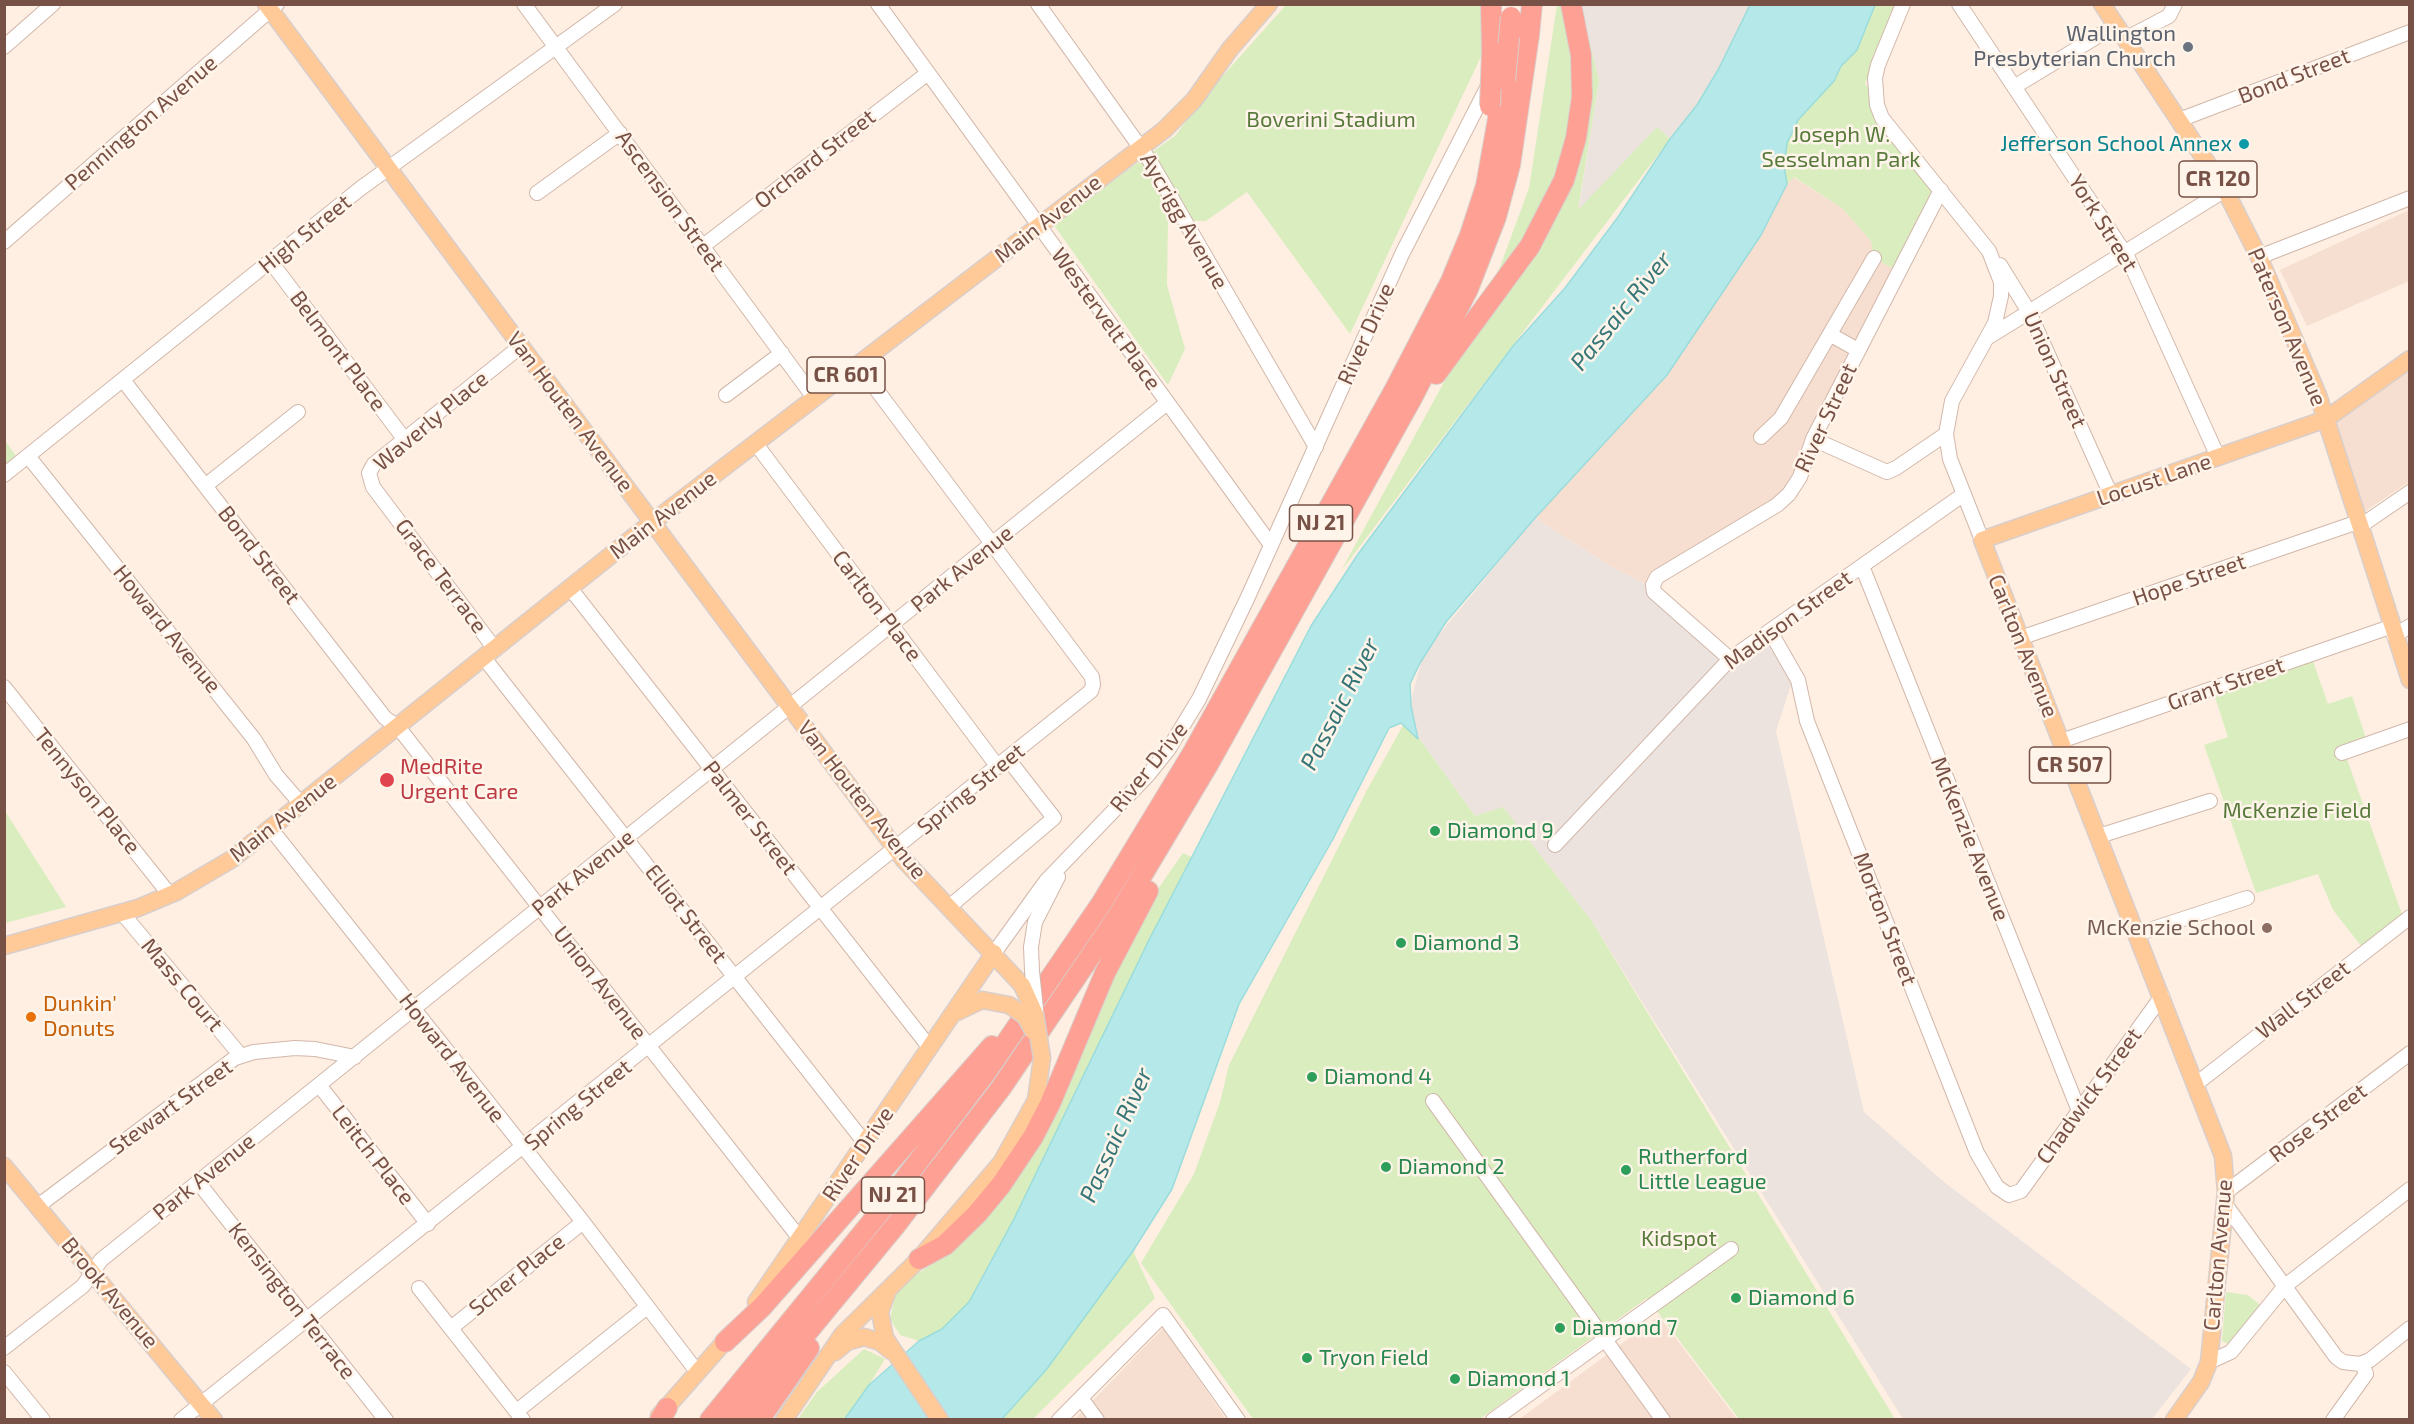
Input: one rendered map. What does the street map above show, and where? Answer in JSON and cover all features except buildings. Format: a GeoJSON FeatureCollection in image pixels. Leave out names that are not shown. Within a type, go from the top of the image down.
{"type":"FeatureCollection","features":[{"type":"Feature","properties":{"kind":"highway"},"geometry":{"type":"LineString","coordinates":[[1478,211],[1490,106],[1491,4]]}},
{"type":"Feature","properties":{"kind":"highway","name":"NJ 21"},"geometry":{"type":"LineString","coordinates":[[735,1419],[873,1253],[980,1116],[1074,982],[1174,824],[1260,672],[1395,429],[1461,304],[1494,225],[1515,139],[1532,4]]}},
{"type":"Feature","properties":{"kind":"highway"},"geometry":{"type":"LineString","coordinates":[[1395,429],[1530,246],[1564,180],[1576,138],[1582,97],[1581,55],[1571,4]]}},
{"type":"Feature","properties":{"kind":"highway","name":"NJ 21"},"geometry":{"type":"LineString","coordinates":[[710,1419],[922,1158],[998,1056],[1063,961],[1192,754],[1395,389],[1451,281],[1478,211],[1492,161],[1505,80],[1512,11]]}},
{"type":"Feature","properties":{"kind":"highway"},"geometry":{"type":"LineString","coordinates":[[919,1259],[945,1245],[977,1214],[1001,1185],[1033,1137],[1054,1096],[1116,951],[1202,795],[1260,672]]}},
{"type":"Feature","properties":{"kind":"highway"},"geometry":{"type":"LineString","coordinates":[[725,1342],[762,1307],[1063,961]]}},
{"type":"Feature","properties":{"kind":"highway"},"geometry":{"type":"LineString","coordinates":[[759,1419],[873,1253]]}},
{"type":"Feature","properties":{"kind":"main road","name":"Main Avenue"},"geometry":{"type":"LineString","coordinates":[[4,946],[123,914],[170,895],[212,873],[302,805],[652,522],[1039,227],[1181,115],[1230,49],[1269,4]]}},
{"type":"Feature","properties":{"kind":"main road","name":"Van Houten Avenue"},"geometry":{"type":"LineString","coordinates":[[271,6],[521,346],[897,849],[1022,986],[1038,1023],[1042,1058]]}},
{"type":"Feature","properties":{"kind":"main road","name":"Paterson Avenue"},"geometry":{"type":"LineString","coordinates":[[2114,17],[2225,190],[2259,257],[2298,344],[2326,419],[2409,680]]}},
{"type":"Feature","properties":{"kind":"main road","name":"Locust Lane"},"geometry":{"type":"LineString","coordinates":[[1982,540],[2326,419],[2409,359]]}},
{"type":"Feature","properties":{"kind":"main road","name":"Carlton Avenue"},"geometry":{"type":"LineString","coordinates":[[1982,540],[2223,1156],[2225,1198],[2209,1362],[2201,1382],[2174,1419]]}},
{"type":"Feature","properties":{"kind":"main road","name":"River Drive"},"geometry":{"type":"LineString","coordinates":[[661,1416],[725,1342],[801,1240],[994,953]]}},
{"type":"Feature","properties":{"kind":"main road"},"geometry":{"type":"LineString","coordinates":[[784,1419],[842,1335],[890,1284],[919,1259],[983,1187],[1012,1145],[1036,1100],[1042,1058],[1031,1024],[1025,1016],[1009,1005],[991,1000],[973,1003],[948,1021]]}},
{"type":"Feature","properties":{"kind":"main road","name":"Brook Avenue"},"geometry":{"type":"LineString","coordinates":[[4,1166],[214,1419]]}},
{"type":"Feature","properties":{"kind":"main road"},"geometry":{"type":"LineString","coordinates":[[890,1284],[880,1321],[885,1338],[894,1355],[940,1419]]}},
{"type":"Feature","properties":{"kind":"main road"},"geometry":{"type":"LineString","coordinates":[[806,1384],[840,1348],[855,1338],[872,1339],[894,1355]]}},
{"type":"Feature","properties":{"kind":"street"},"geometry":{"type":"LineString","coordinates":[[4,47],[53,4]]}},
{"type":"Feature","properties":{"kind":"street","name":"Ascension Street"},"geometry":{"type":"LineString","coordinates":[[524,4],[814,399]]}},
{"type":"Feature","properties":{"kind":"street","name":"High Street"},"geometry":{"type":"LineString","coordinates":[[4,475],[389,168],[615,4]]}},
{"type":"Feature","properties":{"kind":"street","name":"Westervelt Place"},"geometry":{"type":"LineString","coordinates":[[878,4],[1271,545]]}},
{"type":"Feature","properties":{"kind":"street","name":"Aycrigg Avenue"},"geometry":{"type":"LineString","coordinates":[[1038,4],[1142,147],[1316,447]]}},
{"type":"Feature","properties":{"kind":"street","name":"River Drive"},"geometry":{"type":"LineString","coordinates":[[994,953],[1036,892],[1148,775],[1186,723],[1215,669],[1403,252],[1532,4]]}},
{"type":"Feature","properties":{"kind":"street","name":"Carlton Avenue"},"geometry":{"type":"LineString","coordinates":[[1903,4],[1878,66],[1875,92],[1877,105],[1888,130],[1941,189],[1989,251],[1998,269],[2001,296],[1995,323],[1952,401],[1946,435],[1950,459],[1982,540]]}},
{"type":"Feature","properties":{"kind":"street","name":"York Street"},"geometry":{"type":"LineString","coordinates":[[1959,4],[2125,252],[2218,457]]}},
{"type":"Feature","properties":{"kind":"street"},"geometry":{"type":"LineString","coordinates":[[2014,87],[2114,17],[2169,16],[2175,4]]}},
{"type":"Feature","properties":{"kind":"street","name":"Pennington Avenue"},"geometry":{"type":"LineString","coordinates":[[4,242],[271,6]]}},
{"type":"Feature","properties":{"kind":"street","name":"Bond Street"},"geometry":{"type":"LineString","coordinates":[[2179,120],[2409,32]]}},
{"type":"Feature","properties":{"kind":"street","name":"Orchard Street"},"geometry":{"type":"LineString","coordinates":[[703,246],[928,73]]}},
{"type":"Feature","properties":{"kind":"street"},"geometry":{"type":"LineString","coordinates":[[537,193],[620,133]]}},
{"type":"Feature","properties":{"kind":"street","name":"River Street"},"geometry":{"type":"LineString","coordinates":[[1730,659],[1654,592],[1653,585],[1657,577],[1777,505],[1789,494],[1800,477],[1813,439],[1941,189]]}},
{"type":"Feature","properties":{"kind":"street"},"geometry":{"type":"LineString","coordinates":[[1987,339],[2225,190]]}},
{"type":"Feature","properties":{"kind":"street"},"geometry":{"type":"LineString","coordinates":[[2259,257],[2409,198]]}},
{"type":"Feature","properties":{"kind":"street","name":"Union Street"},"geometry":{"type":"LineString","coordinates":[[1989,251],[2018,290],[2111,495]]}},
{"type":"Feature","properties":{"kind":"street"},"geometry":{"type":"LineString","coordinates":[[1761,437],[1781,418],[1874,258]]}},
{"type":"Feature","properties":{"kind":"street","name":"Belmont Place"},"geometry":{"type":"LineString","coordinates":[[271,262],[405,440]]}},
{"type":"Feature","properties":{"kind":"street"},"geometry":{"type":"LineString","coordinates":[[1831,335],[1858,350]]}},
{"type":"Feature","properties":{"kind":"street","name":"Waverly Place"},"geometry":{"type":"LineString","coordinates":[[386,503],[370,482],[369,473],[374,464],[521,346]]}},
{"type":"Feature","properties":{"kind":"street"},"geometry":{"type":"LineString","coordinates":[[726,395],[782,353]]}},
{"type":"Feature","properties":{"kind":"street"},"geometry":{"type":"LineString","coordinates":[[858,365],[993,544]]}},
{"type":"Feature","properties":{"kind":"street","name":"Bond Street"},"geometry":{"type":"LineString","coordinates":[[123,380],[386,718],[398,727]]}},
{"type":"Feature","properties":{"kind":"street","name":"Park Avenue"},"geometry":{"type":"LineString","coordinates":[[4,1348],[83,1286],[101,1260],[1167,403]]}},
{"type":"Feature","properties":{"kind":"street"},"geometry":{"type":"LineString","coordinates":[[205,486],[298,412]]}},
{"type":"Feature","properties":{"kind":"street"},"geometry":{"type":"LineString","coordinates":[[1813,439],[1887,472],[1946,435]]}},
{"type":"Feature","properties":{"kind":"street","name":"Carlton Place"},"geometry":{"type":"LineString","coordinates":[[756,444],[892,625],[1003,763],[1053,818],[949,907]]}},
{"type":"Feature","properties":{"kind":"street","name":"Howard Avenue"},"geometry":{"type":"LineString","coordinates":[[28,456],[254,739],[276,775],[302,805]]}},
{"type":"Feature","properties":{"kind":"street","name":"Hope Street"},"geometry":{"type":"LineString","coordinates":[[2020,638],[2359,524],[2409,492]]}},
{"type":"Feature","properties":{"kind":"street","name":"Madison Street"},"geometry":{"type":"LineString","coordinates":[[1555,844],[1730,659],[1964,494]]}},
{"type":"Feature","properties":{"kind":"street","name":"Grace Terrace"},"geometry":{"type":"LineString","coordinates":[[386,503],[489,653]]}},
{"type":"Feature","properties":{"kind":"street","name":"Spring Street"},"geometry":{"type":"LineString","coordinates":[[182,1419],[524,1148],[1084,697],[1094,685],[1092,677],[993,544]]}},
{"type":"Feature","properties":{"kind":"street","name":"McKenzie Avenue"},"geometry":{"type":"LineString","coordinates":[[1862,566],[2079,1111]]}},
{"type":"Feature","properties":{"kind":"street","name":"Palmer Street"},"geometry":{"type":"LineString","coordinates":[[570,588],[930,1048]]}},
{"type":"Feature","properties":{"kind":"street","name":"Grant Street"},"geometry":{"type":"LineString","coordinates":[[2061,741],[2409,626]]}},
{"type":"Feature","properties":{"kind":"street","name":"Morton Street"},"geometry":{"type":"LineString","coordinates":[[1770,631],[1798,680],[1807,720],[1977,1153],[1997,1187],[2009,1195],[2015,1194]]}},
{"type":"Feature","properties":{"kind":"street","name":"Elliot Street"},"geometry":{"type":"LineString","coordinates":[[489,653],[626,839],[865,1143]]}},
{"type":"Feature","properties":{"kind":"street","name":"Tennyson Place"},"geometry":{"type":"LineString","coordinates":[[4,687],[170,895]]}},
{"type":"Feature","properties":{"kind":"street","name":"Union Avenue"},"geometry":{"type":"LineString","coordinates":[[398,727],[801,1240]]}},
{"type":"Feature","properties":{"kind":"street"},"geometry":{"type":"LineString","coordinates":[[2342,753],[2409,729]]}},
{"type":"Feature","properties":{"kind":"street"},"geometry":{"type":"LineString","coordinates":[[2099,836],[2210,801]]}},
{"type":"Feature","properties":{"kind":"street","name":"Howard Avenue"},"geometry":{"type":"LineString","coordinates":[[271,829],[583,1222],[698,1373]]}},
{"type":"Feature","properties":{"kind":"street"},"geometry":{"type":"LineString","coordinates":[[1038,1023],[1031,946],[1035,922],[1044,899],[1069,859]]}},
{"type":"Feature","properties":{"kind":"street"},"geometry":{"type":"LineString","coordinates":[[2137,934],[2247,898]]}},
{"type":"Feature","properties":{"kind":"street","name":"Mass Court"},"geometry":{"type":"LineString","coordinates":[[123,914],[241,1056]]}},
{"type":"Feature","properties":{"kind":"street","name":"Wall Street"},"geometry":{"type":"LineString","coordinates":[[2196,1084],[2409,916]]}},
{"type":"Feature","properties":{"kind":"street","name":"Chadwick Street"},"geometry":{"type":"LineString","coordinates":[[2015,1194],[2079,1111],[2162,996]]}},
{"type":"Feature","properties":{"kind":"street","name":"Stewart Street"},"geometry":{"type":"LineString","coordinates":[[38,1206],[226,1062],[241,1056],[295,1048],[315,1049],[355,1057]]}},
{"type":"Feature","properties":{"kind":"street","name":"Rose Street"},"geometry":{"type":"LineString","coordinates":[[2225,1198],[2409,1053]]}},
{"type":"Feature","properties":{"kind":"street","name":"Leitch Place"},"geometry":{"type":"LineString","coordinates":[[319,1085],[428,1224]]}},
{"type":"Feature","properties":{"kind":"street"},"geometry":{"type":"LineString","coordinates":[[1433,1101],[1664,1419]]}},
{"type":"Feature","properties":{"kind":"street","name":"Kensington Terrace"},"geometry":{"type":"LineString","coordinates":[[198,1182],[386,1419]]}},
{"type":"Feature","properties":{"kind":"street"},"geometry":{"type":"LineString","coordinates":[[2209,1362],[2231,1352],[2285,1286],[2409,1189]]}},
{"type":"Feature","properties":{"kind":"street"},"geometry":{"type":"LineString","coordinates":[[2225,1198],[2336,1357],[2351,1364],[2362,1363],[2409,1328]]}},
{"type":"Feature","properties":{"kind":"street","name":"Scher Place"},"geometry":{"type":"LineString","coordinates":[[451,1328],[583,1222]]}},
{"type":"Feature","properties":{"kind":"street"},"geometry":{"type":"LineString","coordinates":[[1493,1419],[1514,1414],[1607,1340],[1731,1249]]}},
{"type":"Feature","properties":{"kind":"street"},"geometry":{"type":"LineString","coordinates":[[419,1288],[520,1415],[647,1307]]}},
{"type":"Feature","properties":{"kind":"street"},"geometry":{"type":"LineString","coordinates":[[1059,1419],[1163,1315],[1238,1419]]}},
{"type":"Feature","properties":{"kind":"street"},"geometry":{"type":"LineString","coordinates":[[2334,1419],[2366,1374],[2362,1363]]}},
{"type":"Feature","properties":{"kind":"street"},"geometry":{"type":"LineString","coordinates":[[4,1372],[44,1419]]}},
{"type":"Feature","properties":{"kind":"street"},"geometry":{"type":"LineString","coordinates":[[1081,1398],[1097,1419]]}},
{"type":"Feature","properties":{"kind":"shaded area"},"geometry":{"type":"Polygon","coordinates":[[[1581,5],[1750,5],[1718,70],[1697,105],[1670,139],[1657,128],[1578,212],[1599,81],[1581,5]]]}},
{"type":"Feature","properties":{"kind":"shaded area"},"geometry":{"type":"Polygon","coordinates":[[[1793,177],[1842,208],[1871,241],[1874,258],[1897,271],[1800,477],[1777,505],[1651,587],[1612,567],[1535,518],[1793,177]]]}},
{"type":"Feature","properties":{"kind":"shaded area"},"geometry":{"type":"Polygon","coordinates":[[[2409,210],[2409,281],[2307,326],[2280,270],[2409,210]]]}},
{"type":"Feature","properties":{"kind":"shaded area"},"geometry":{"type":"Polygon","coordinates":[[[2409,363],[2409,482],[2364,512],[2331,414],[2409,363]]]}},
{"type":"Feature","properties":{"kind":"shaded area"},"geometry":{"type":"Polygon","coordinates":[[[1535,518],[1612,567],[1651,587],[1737,656],[1774,630],[1796,670],[1776,731],[1864,1112],[1944,1182],[2191,1369],[2152,1419],[1903,1419],[1591,920],[1503,807],[1475,816],[1406,720],[1423,654],[1535,518]]]}},
{"type":"Feature","properties":{"kind":"shaded area"},"geometry":{"type":"Polygon","coordinates":[[[1659,1316],[1737,1419],[1518,1420],[1559,1390],[1659,1316]]]}},
{"type":"Feature","properties":{"kind":"shaded area"},"geometry":{"type":"Polygon","coordinates":[[[1163,1328],[1226,1419],[1074,1420],[1163,1328]]]}},
{"type":"Feature","properties":{"kind":"green space","name":"Boverini Stadium"},"geometry":{"type":"Polygon","coordinates":[[[1286,5],[1484,5],[1485,48],[1350,334],[1247,192],[1206,221],[1168,220],[1167,285],[1185,349],[1168,385],[1053,224],[1176,135],[1203,98],[1286,5]]]}},
{"type":"Feature","properties":{"kind":"green space"},"geometry":{"type":"Polygon","coordinates":[[[1557,5],[1581,5],[1599,81],[1578,210],[1657,127],[1670,139],[1341,571],[1486,305],[1529,188],[1557,5]]]}},
{"type":"Feature","properties":{"kind":"green space","name":"Joseph W. Sesselman Park"},"geometry":{"type":"Polygon","coordinates":[[[1875,5],[1896,5],[1865,84],[1875,92],[1877,105],[1941,190],[1897,271],[1874,258],[1871,241],[1842,208],[1794,177],[1787,184],[1784,166],[1787,143],[1798,120],[1834,81],[1841,66],[1857,50],[1875,5]]]}},
{"type":"Feature","properties":{"kind":"green space"},"geometry":{"type":"Polygon","coordinates":[[[4,439],[23,466],[4,480],[4,439]]]}},
{"type":"Feature","properties":{"kind":"green space","name":"McKenzie Field"},"geometry":{"type":"Polygon","coordinates":[[[2313,661],[2328,704],[2352,696],[2366,738],[2342,745],[2403,917],[2362,947],[2333,910],[2318,874],[2256,893],[2204,745],[2228,737],[2214,694],[2313,661]]]}},
{"type":"Feature","properties":{"kind":"green space","name":"Kidspot"},"geometry":{"type":"Polygon","coordinates":[[[1406,720],[1475,816],[1503,807],[1591,920],[1895,1419],[1739,1419],[1647,1298],[1480,1419],[1253,1419],[1141,1263],[1194,1174],[1220,1102],[1229,1065],[1367,790],[1406,720]]]}},
{"type":"Feature","properties":{"kind":"green space"},"geometry":{"type":"Polygon","coordinates":[[[5,811],[66,907],[5,923],[5,811]]]}},
{"type":"Feature","properties":{"kind":"green space"},"geometry":{"type":"Polygon","coordinates":[[[1183,853],[1192,857],[1014,1219],[969,1302],[942,1329],[919,1341],[900,1335],[890,1319],[897,1285],[925,1269],[964,1237],[1010,1187],[1144,909],[1183,853]]]}},
{"type":"Feature","properties":{"kind":"green space"},"geometry":{"type":"Polygon","coordinates":[[[1133,1251],[1155,1298],[1033,1419],[1002,1420],[1046,1370],[1133,1251]]]}},
{"type":"Feature","properties":{"kind":"green space"},"geometry":{"type":"Polygon","coordinates":[[[2226,1292],[2248,1295],[2264,1308],[2230,1345],[2222,1341],[2226,1292]]]}},
{"type":"Feature","properties":{"kind":"green space"},"geometry":{"type":"Polygon","coordinates":[[[864,1349],[885,1359],[844,1419],[797,1420],[817,1392],[864,1349]]]}},
{"type":"Feature","properties":{"kind":"water","name":"Passaic River"},"geometry":{"type":"Polygon","coordinates":[[[1750,5],[1875,5],[1857,50],[1841,66],[1834,81],[1798,120],[1787,143],[1784,166],[1787,184],[1761,235],[1667,375],[1535,518],[1446,622],[1420,663],[1410,684],[1411,706],[1418,739],[1401,723],[1389,728],[1333,839],[1239,1004],[1172,1189],[1133,1251],[1046,1370],[1002,1419],[844,1420],[869,1385],[919,1341],[942,1329],[969,1302],[1014,1219],[1149,940],[1311,626],[1358,554],[1513,346],[1565,288],[1618,217],[1670,139],[1697,105],[1718,70],[1750,5]]]}},
{"type":"Feature","properties":{"kind":"place","name":"Wallington Presbyterian Church"},"geometry":{"type":"Point","coordinates":[2188,47]}},
{"type":"Feature","properties":{"kind":"place","name":"Jefferson School Annex"},"geometry":{"type":"Point","coordinates":[2244,144]}},
{"type":"Feature","properties":{"kind":"place","name":"MedRite Urgent Care"},"geometry":{"type":"Point","coordinates":[387,780]}},
{"type":"Feature","properties":{"kind":"place","name":"Diamond 9"},"geometry":{"type":"Point","coordinates":[1435,831]}},
{"type":"Feature","properties":{"kind":"place","name":"McKenzie School"},"geometry":{"type":"Point","coordinates":[2267,928]}},
{"type":"Feature","properties":{"kind":"place","name":"Diamond 3"},"geometry":{"type":"Point","coordinates":[1401,943]}},
{"type":"Feature","properties":{"kind":"place","name":"Dunkin' Donuts"},"geometry":{"type":"Point","coordinates":[31,1017]}},
{"type":"Feature","properties":{"kind":"place","name":"Diamond 4"},"geometry":{"type":"Point","coordinates":[1312,1077]}},
{"type":"Feature","properties":{"kind":"place","name":"Diamond 2"},"geometry":{"type":"Point","coordinates":[1386,1167]}},
{"type":"Feature","properties":{"kind":"place","name":"Rutherford Little League"},"geometry":{"type":"Point","coordinates":[1626,1170]}},
{"type":"Feature","properties":{"kind":"place","name":"Diamond 6"},"geometry":{"type":"Point","coordinates":[1736,1298]}},
{"type":"Feature","properties":{"kind":"place","name":"Diamond 7"},"geometry":{"type":"Point","coordinates":[1560,1328]}},
{"type":"Feature","properties":{"kind":"place","name":"Tryon Field"},"geometry":{"type":"Point","coordinates":[1307,1358]}},
{"type":"Feature","properties":{"kind":"place","name":"Diamond 1"},"geometry":{"type":"Point","coordinates":[1455,1379]}}]}
